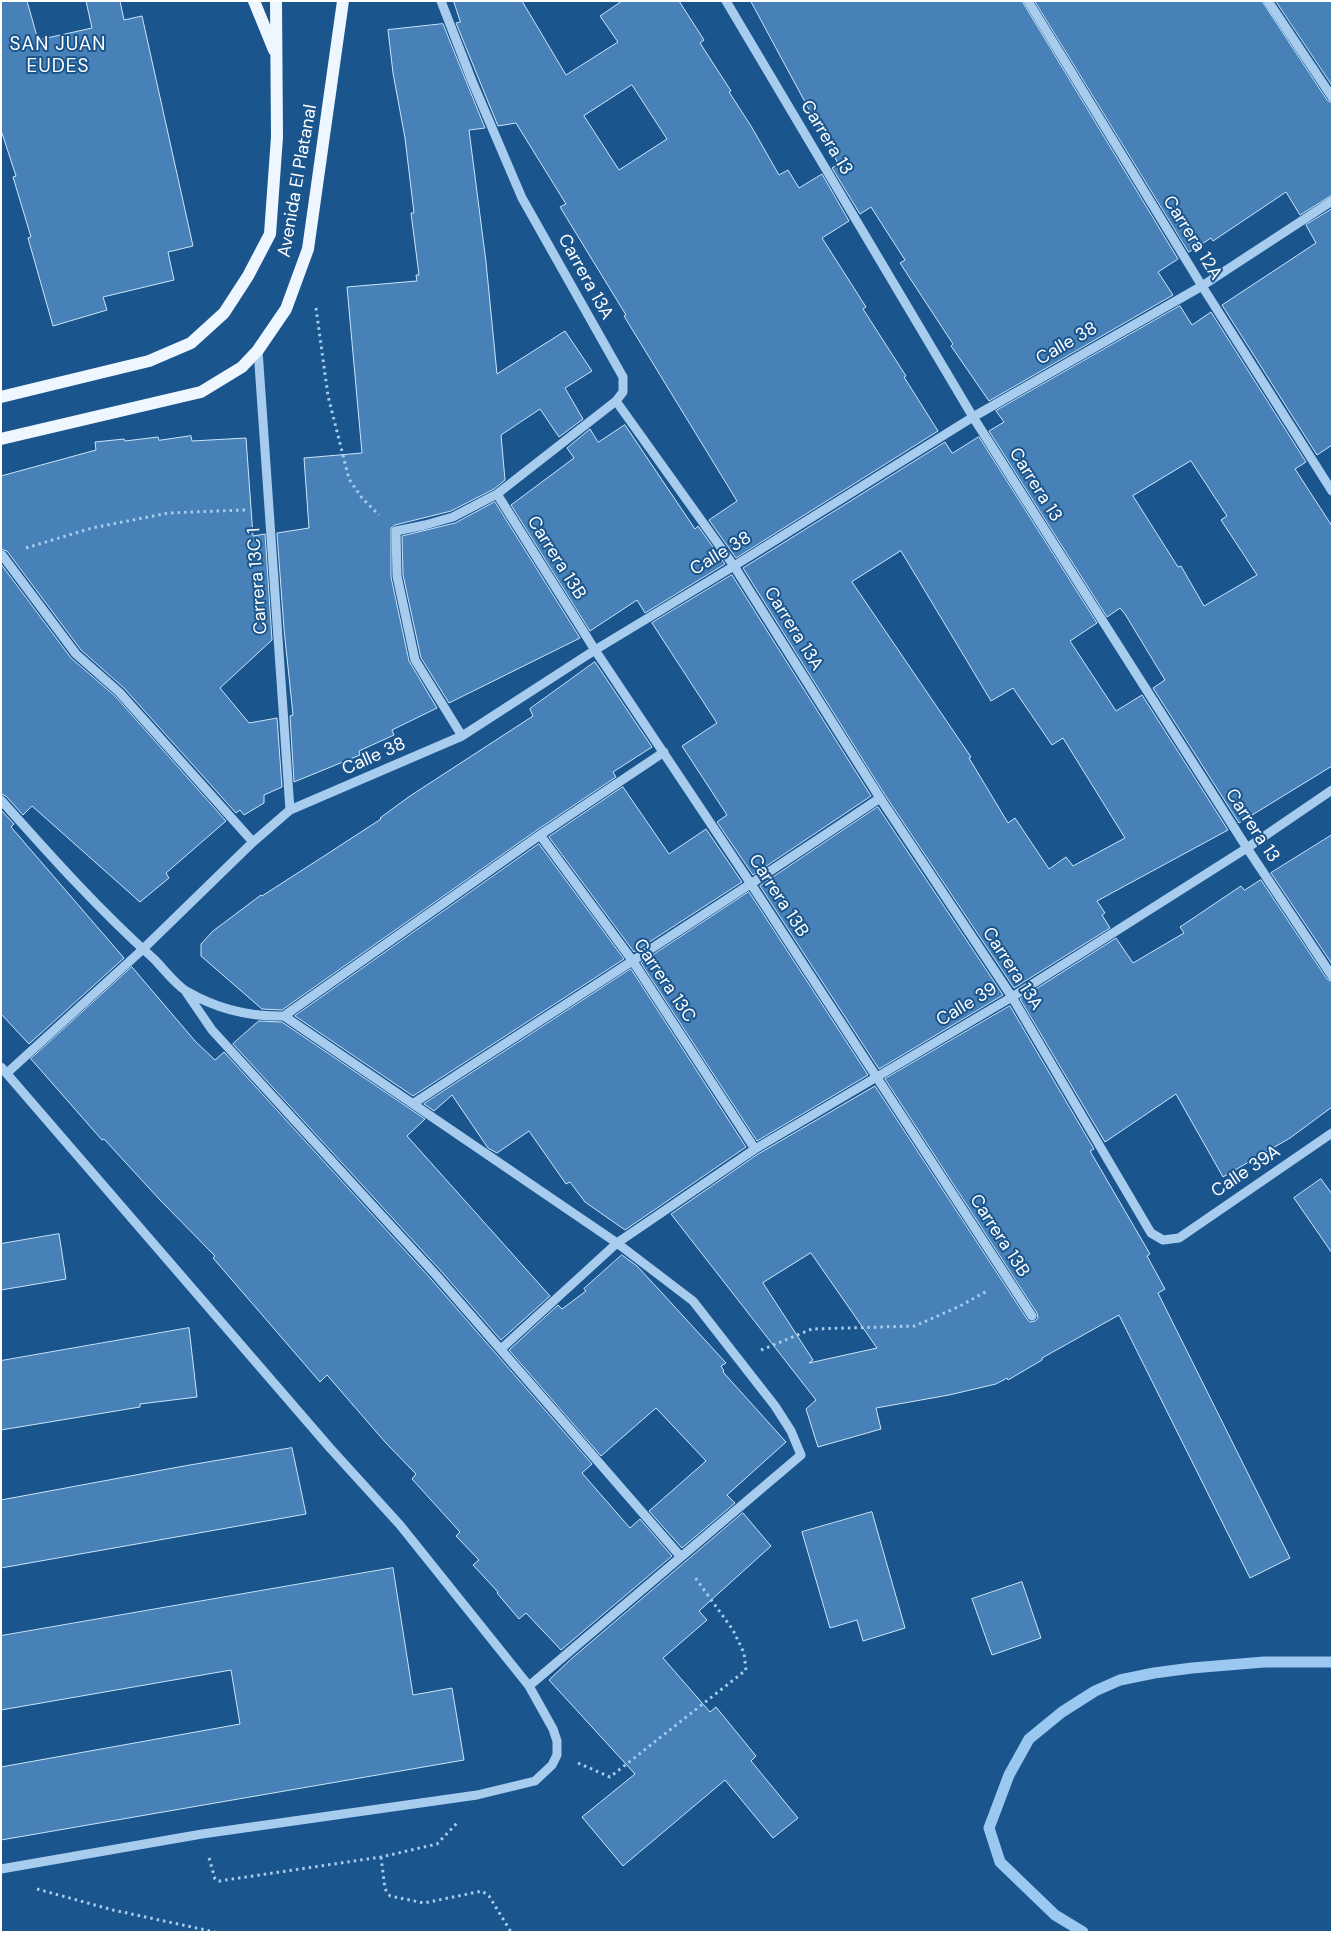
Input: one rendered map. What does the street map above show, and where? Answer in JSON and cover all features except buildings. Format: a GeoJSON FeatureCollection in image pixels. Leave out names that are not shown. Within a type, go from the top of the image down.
{"type":"FeatureCollection","features":[{"type":"Feature","properties":{"kind":"main road"},"geometry":{"type":"LineString","coordinates":[[254,1],[276,56]]}},
{"type":"Feature","properties":{"kind":"main road","name":"Avenida El Platanal"},"geometry":{"type":"LineString","coordinates":[[1,397],[149,361],[190,343],[224,313],[248,276],[270,234],[277,137],[276,1]]}},
{"type":"Feature","properties":{"kind":"main road","name":"Avenida El Platanal"},"geometry":{"type":"LineString","coordinates":[[1,439],[202,392],[242,367],[258,350],[286,309],[308,249],[343,1]]}},
{"type":"Feature","properties":{"kind":"street","name":"Carrera 13A"},"geometry":{"type":"LineString","coordinates":[[441,1],[472,81],[522,198],[623,377],[623,392],[616,401],[734,566],[880,798],[1012,996],[1152,1233],[1163,1240],[1179,1238]]}},
{"type":"Feature","properties":{"kind":"street","name":"Carrera 13"},"geometry":{"type":"LineString","coordinates":[[726,1],[973,416],[1247,848],[1332,976]]}},
{"type":"Feature","properties":{"kind":"street","name":"Carrera 12A"},"geometry":{"type":"LineString","coordinates":[[1028,1],[1202,286],[1332,491]]}},
{"type":"Feature","properties":{"kind":"street"},"geometry":{"type":"LineString","coordinates":[[1268,1],[1332,97]]}},
{"type":"Feature","properties":{"kind":"street","name":"Calle 38"},"geometry":{"type":"LineString","coordinates":[[4,1070],[142,950],[253,842],[290,810],[462,736],[594,650],[734,566],[973,416],[1202,286],[1332,201]]}},
{"type":"Feature","properties":{"kind":"street","name":"Carrera 13C 1"},"geometry":{"type":"LineString","coordinates":[[258,350],[290,810]]}},
{"type":"Feature","properties":{"kind":"street"},"geometry":{"type":"LineString","coordinates":[[462,736],[415,660],[398,576],[396,531],[453,517],[497,494],[616,401]]}},
{"type":"Feature","properties":{"kind":"street","name":"Carrera 13B"},"geometry":{"type":"LineString","coordinates":[[497,494],[594,650],[664,752],[878,1077],[1032,1316]]}},
{"type":"Feature","properties":{"kind":"street"},"geometry":{"type":"LineString","coordinates":[[2,555],[76,654],[118,692],[253,842]]}},
{"type":"Feature","properties":{"kind":"street"},"geometry":{"type":"LineString","coordinates":[[184,990],[234,1012],[263,1017],[284,1016],[540,835],[664,752]]}},
{"type":"Feature","properties":{"kind":"street","name":"Calle 39"},"geometry":{"type":"LineString","coordinates":[[501,1349],[617,1243],[755,1149],[1012,996],[1247,848],[1332,790]]}},
{"type":"Feature","properties":{"kind":"street"},"geometry":{"type":"LineString","coordinates":[[414,1103],[880,798]]}},
{"type":"Feature","properties":{"kind":"street"},"geometry":{"type":"LineString","coordinates":[[1,800],[56,862],[184,990],[212,1030],[436,1275],[681,1557]]}},
{"type":"Feature","properties":{"kind":"street","name":"Carrera 13C"},"geometry":{"type":"LineString","coordinates":[[540,835],[632,960],[755,1149]]}},
{"type":"Feature","properties":{"kind":"street"},"geometry":{"type":"LineString","coordinates":[[284,1016],[617,1243],[693,1301],[775,1406],[791,1432],[801,1455],[529,1686]]}},
{"type":"Feature","properties":{"kind":"street"},"geometry":{"type":"LineString","coordinates":[[1,1869],[202,1834],[477,1795],[535,1781],[552,1765],[557,1755],[557,1741],[554,1728],[529,1686],[400,1525],[330,1448],[4,1070]]}},
{"type":"Feature","properties":{"kind":"street","name":"Calle 39A"},"geometry":{"type":"LineString","coordinates":[[1179,1238],[1332,1133]]}},
{"type":"Feature","properties":{"kind":"path"},"geometry":{"type":"LineString","coordinates":[[315,298],[328,396],[350,479],[362,498],[396,531]]}},
{"type":"Feature","properties":{"kind":"path"},"geometry":{"type":"LineString","coordinates":[[2,555],[92,528],[168,513],[270,509]]}},
{"type":"Feature","properties":{"kind":"path"},"geometry":{"type":"LineString","coordinates":[[739,1360],[812,1329],[915,1326],[960,1306],[1008,1280]]}},
{"type":"Feature","properties":{"kind":"path"},"geometry":{"type":"LineString","coordinates":[[557,1755],[610,1777],[746,1670],[744,1653],[733,1630],[681,1557]]}},
{"type":"Feature","properties":{"kind":"path"},"geometry":{"type":"LineString","coordinates":[[207,1856],[211,1861],[215,1880],[217,1881],[381,1857],[437,1844],[462,1818],[477,1795]]}},
{"type":"Feature","properties":{"kind":"path"},"geometry":{"type":"LineString","coordinates":[[381,1857],[385,1889],[390,1896],[424,1903],[482,1891],[489,1896],[511,1932]]}},
{"type":"Feature","properties":{"kind":"path"},"geometry":{"type":"LineString","coordinates":[[45,1887],[36,1889],[113,1910],[215,1932]]}},
{"type":"Feature","properties":{"kind":"waterway"},"geometry":{"type":"LineString","coordinates":[[1083,1932],[1055,1915],[1000,1862],[989,1828],[1009,1775],[1029,1739],[1062,1712],[1095,1691],[1120,1680],[1192,1668],[1264,1662],[1332,1662]]}},
{"type":"Feature","properties":{"kind":"district","name":"SAN JUAN EUDES"},"geometry":{"type":"Point","coordinates":[58,56]}}]}
